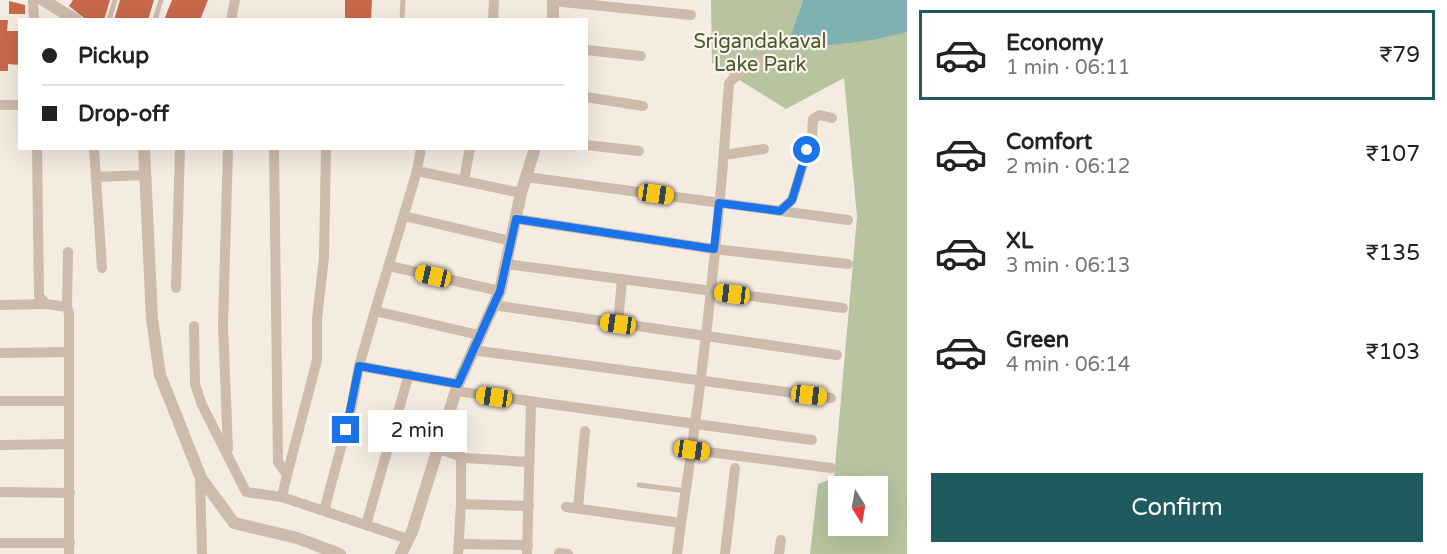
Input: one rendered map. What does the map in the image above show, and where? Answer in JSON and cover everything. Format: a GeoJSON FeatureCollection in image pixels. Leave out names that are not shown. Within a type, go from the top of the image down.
{"type":"FeatureCollection","features":[{"type":"Feature","properties":{"kind":"street"},"geometry":{"type":"LineString","coordinates":[[33,0],[34,18]]}},
{"type":"Feature","properties":{"kind":"street"},"geometry":{"type":"LineString","coordinates":[[44,0],[60,4],[74,18]]}},
{"type":"Feature","properties":{"kind":"street"},"geometry":{"type":"LineString","coordinates":[[231,18],[235,0]]}},
{"type":"Feature","properties":{"kind":"street"},"geometry":{"type":"LineString","coordinates":[[493,18],[494,0]]}},
{"type":"Feature","properties":{"kind":"street"},"geometry":{"type":"LineString","coordinates":[[553,18],[553,0],[691,15]]}},
{"type":"Feature","properties":{"kind":"street"},"geometry":{"type":"LineString","coordinates":[[588,50],[641,56]]}},
{"type":"Feature","properties":{"kind":"street"},"geometry":{"type":"LineString","coordinates":[[677,554],[696,425],[724,155],[729,84],[732,78],[755,68],[769,58]]}},
{"type":"Feature","properties":{"kind":"street"},"geometry":{"type":"LineString","coordinates":[[588,97],[643,106]]}},
{"type":"Feature","properties":{"kind":"street"},"geometry":{"type":"LineString","coordinates":[[0,105],[18,105]]}},
{"type":"Feature","properties":{"kind":"street"},"geometry":{"type":"LineString","coordinates":[[780,211],[792,200],[812,136],[813,119],[820,115],[832,118]]}},
{"type":"Feature","properties":{"kind":"street"},"geometry":{"type":"LineString","coordinates":[[588,145],[639,150]]}},
{"type":"Feature","properties":{"kind":"street"},"geometry":{"type":"LineString","coordinates":[[724,155],[764,149]]}},
{"type":"Feature","properties":{"kind":"street"},"geometry":{"type":"LineString","coordinates":[[37,150],[38,287],[39,296],[46,304]]}},
{"type":"Feature","properties":{"kind":"street"},"geometry":{"type":"LineString","coordinates":[[94,150],[102,268]]}},
{"type":"Feature","properties":{"kind":"street"},"geometry":{"type":"LineString","coordinates":[[144,150],[152,319],[160,375],[200,475],[234,523],[297,538],[340,554]]}},
{"type":"Feature","properties":{"kind":"street"},"geometry":{"type":"LineString","coordinates":[[176,288],[180,150]]}},
{"type":"Feature","properties":{"kind":"street"},"geometry":{"type":"LineString","coordinates":[[228,150],[223,326],[228,452]]}},
{"type":"Feature","properties":{"kind":"street"},"geometry":{"type":"LineString","coordinates":[[274,150],[278,462],[287,475]]}},
{"type":"Feature","properties":{"kind":"street"},"geometry":{"type":"LineString","coordinates":[[282,497],[317,360],[317,319],[324,257],[326,150]]}},
{"type":"Feature","properties":{"kind":"street"},"geometry":{"type":"LineString","coordinates":[[324,511],[351,410],[359,366],[417,171],[421,150]]}},
{"type":"Feature","properties":{"kind":"street"},"geometry":{"type":"LineString","coordinates":[[464,180],[470,150]]}},
{"type":"Feature","properties":{"kind":"street"},"geometry":{"type":"LineString","coordinates":[[401,554],[439,449],[457,388],[478,335],[500,291],[521,193],[534,150]]}},
{"type":"Feature","properties":{"kind":"street"},"geometry":{"type":"LineString","coordinates":[[417,171],[521,193]]}},
{"type":"Feature","properties":{"kind":"street"},"geometry":{"type":"LineString","coordinates":[[96,177],[146,175]]}},
{"type":"Feature","properties":{"kind":"street"},"geometry":{"type":"LineString","coordinates":[[526,177],[849,220]]}},
{"type":"Feature","properties":{"kind":"street"},"geometry":{"type":"LineString","coordinates":[[404,216],[511,241]]}},
{"type":"Feature","properties":{"kind":"street"},"geometry":{"type":"LineString","coordinates":[[516,219],[714,249],[848,264]]}},
{"type":"Feature","properties":{"kind":"street"},"geometry":{"type":"LineString","coordinates":[[0,543],[69,549],[68,252]]}},
{"type":"Feature","properties":{"kind":"street"},"geometry":{"type":"LineString","coordinates":[[506,264],[843,308]]}},
{"type":"Feature","properties":{"kind":"street"},"geometry":{"type":"LineString","coordinates":[[388,266],[500,291]]}},
{"type":"Feature","properties":{"kind":"street"},"geometry":{"type":"LineString","coordinates":[[618,324],[622,279]]}},
{"type":"Feature","properties":{"kind":"street"},"geometry":{"type":"LineString","coordinates":[[0,305],[46,304],[67,307]]}},
{"type":"Feature","properties":{"kind":"street"},"geometry":{"type":"LineString","coordinates":[[493,305],[837,355]]}},
{"type":"Feature","properties":{"kind":"street"},"geometry":{"type":"LineString","coordinates":[[375,311],[478,335]]}},
{"type":"Feature","properties":{"kind":"street"},"geometry":{"type":"LineString","coordinates":[[194,326],[195,384],[202,405],[228,452],[246,492],[282,497],[408,539]]}},
{"type":"Feature","properties":{"kind":"street"},"geometry":{"type":"LineString","coordinates":[[472,350],[831,398]]}},
{"type":"Feature","properties":{"kind":"street"},"geometry":{"type":"LineString","coordinates":[[0,353],[69,352]]}},
{"type":"Feature","properties":{"kind":"street"},"geometry":{"type":"LineString","coordinates":[[359,366],[409,374],[457,388],[531,402],[812,440]]}},
{"type":"Feature","properties":{"kind":"street"},"geometry":{"type":"LineString","coordinates":[[366,525],[409,374]]}},
{"type":"Feature","properties":{"kind":"street"},"geometry":{"type":"LineString","coordinates":[[0,401],[69,401]]}},
{"type":"Feature","properties":{"kind":"street"},"geometry":{"type":"LineString","coordinates":[[460,457],[461,504],[458,549],[528,550],[531,402]]}},
{"type":"Feature","properties":{"kind":"street"},"geometry":{"type":"LineString","coordinates":[[578,508],[585,431]]}},
{"type":"Feature","properties":{"kind":"street"},"geometry":{"type":"LineString","coordinates":[[0,445],[69,444]]}},
{"type":"Feature","properties":{"kind":"street"},"geometry":{"type":"LineString","coordinates":[[439,449],[460,457],[528,462]]}},
{"type":"Feature","properties":{"kind":"street"},"geometry":{"type":"LineString","coordinates":[[692,450],[831,468]]}},
{"type":"Feature","properties":{"kind":"street"},"geometry":{"type":"LineString","coordinates":[[725,554],[735,468]]}},
{"type":"Feature","properties":{"kind":"street"},"geometry":{"type":"LineString","coordinates":[[200,475],[201,554]]}},
{"type":"Feature","properties":{"kind":"street"},"geometry":{"type":"LineString","coordinates":[[0,492],[70,492]]}},
{"type":"Feature","properties":{"kind":"street"},"geometry":{"type":"LineString","coordinates":[[461,504],[529,506]]}},
{"type":"Feature","properties":{"kind":"street"},"geometry":{"type":"LineString","coordinates":[[566,507],[681,523]]}},
{"type":"Feature","properties":{"kind":"street"},"geometry":{"type":"LineString","coordinates":[[779,554],[781,540]]}},
{"type":"Feature","properties":{"kind":"lane"},"geometry":{"type":"LineString","coordinates":[[110,18],[115,0]]}},
{"type":"Feature","properties":{"kind":"lane"},"geometry":{"type":"LineString","coordinates":[[156,18],[161,0]]}},
{"type":"Feature","properties":{"kind":"lane"},"geometry":{"type":"LineString","coordinates":[[402,18],[403,0]]}},
{"type":"Feature","properties":{"kind":"lane"},"geometry":{"type":"LineString","coordinates":[[639,485],[686,491]]}},
{"type":"Feature","properties":{"kind":"green space","name":"Srigandakaval Lake Park"},"geometry":{"type":"Polygon","coordinates":[[[711,0],[803,0],[790,37],[814,48],[907,32],[907,554],[810,554],[818,484],[828,480],[828,536],[888,536],[888,476],[834,476],[857,217],[844,78],[786,109],[712,63],[711,0]]]}},
{"type":"Feature","properties":{"kind":"water"},"geometry":{"type":"Polygon","coordinates":[[[803,0],[907,0],[907,32],[873,40],[798,49],[790,37],[803,0]]]}},
{"type":"Feature","properties":{"kind":"building"},"geometry":{"type":"Polygon","coordinates":[[[73,0],[110,0],[105,18],[84,18],[69,6],[73,0]]]}},
{"type":"Feature","properties":{"kind":"building"},"geometry":{"type":"Polygon","coordinates":[[[120,0],[154,0],[149,18],[115,18],[120,0]]]}},
{"type":"Feature","properties":{"kind":"building"},"geometry":{"type":"Polygon","coordinates":[[[172,0],[208,0],[201,18],[165,18],[172,0]]]}},
{"type":"Feature","properties":{"kind":"building"},"geometry":{"type":"Polygon","coordinates":[[[345,0],[372,0],[371,18],[345,18],[345,0]]]}},
{"type":"Feature","properties":{"kind":"building"},"geometry":{"type":"Polygon","coordinates":[[[9,1],[25,5],[25,14],[9,14],[9,1]]]}},
{"type":"Feature","properties":{"kind":"building"},"geometry":{"type":"Polygon","coordinates":[[[0,20],[8,20],[7,31],[18,31],[18,65],[8,64],[8,71],[0,71],[0,20]]]}},
{"type":"Feature","properties":{"kind":"route"},"geometry":{"type":"LineString","coordinates":[[346,430],[359,366],[458,384],[478,335],[500,291],[516,219],[714,249],[719,203],[780,211],[792,200],[807,150]]}}]}
